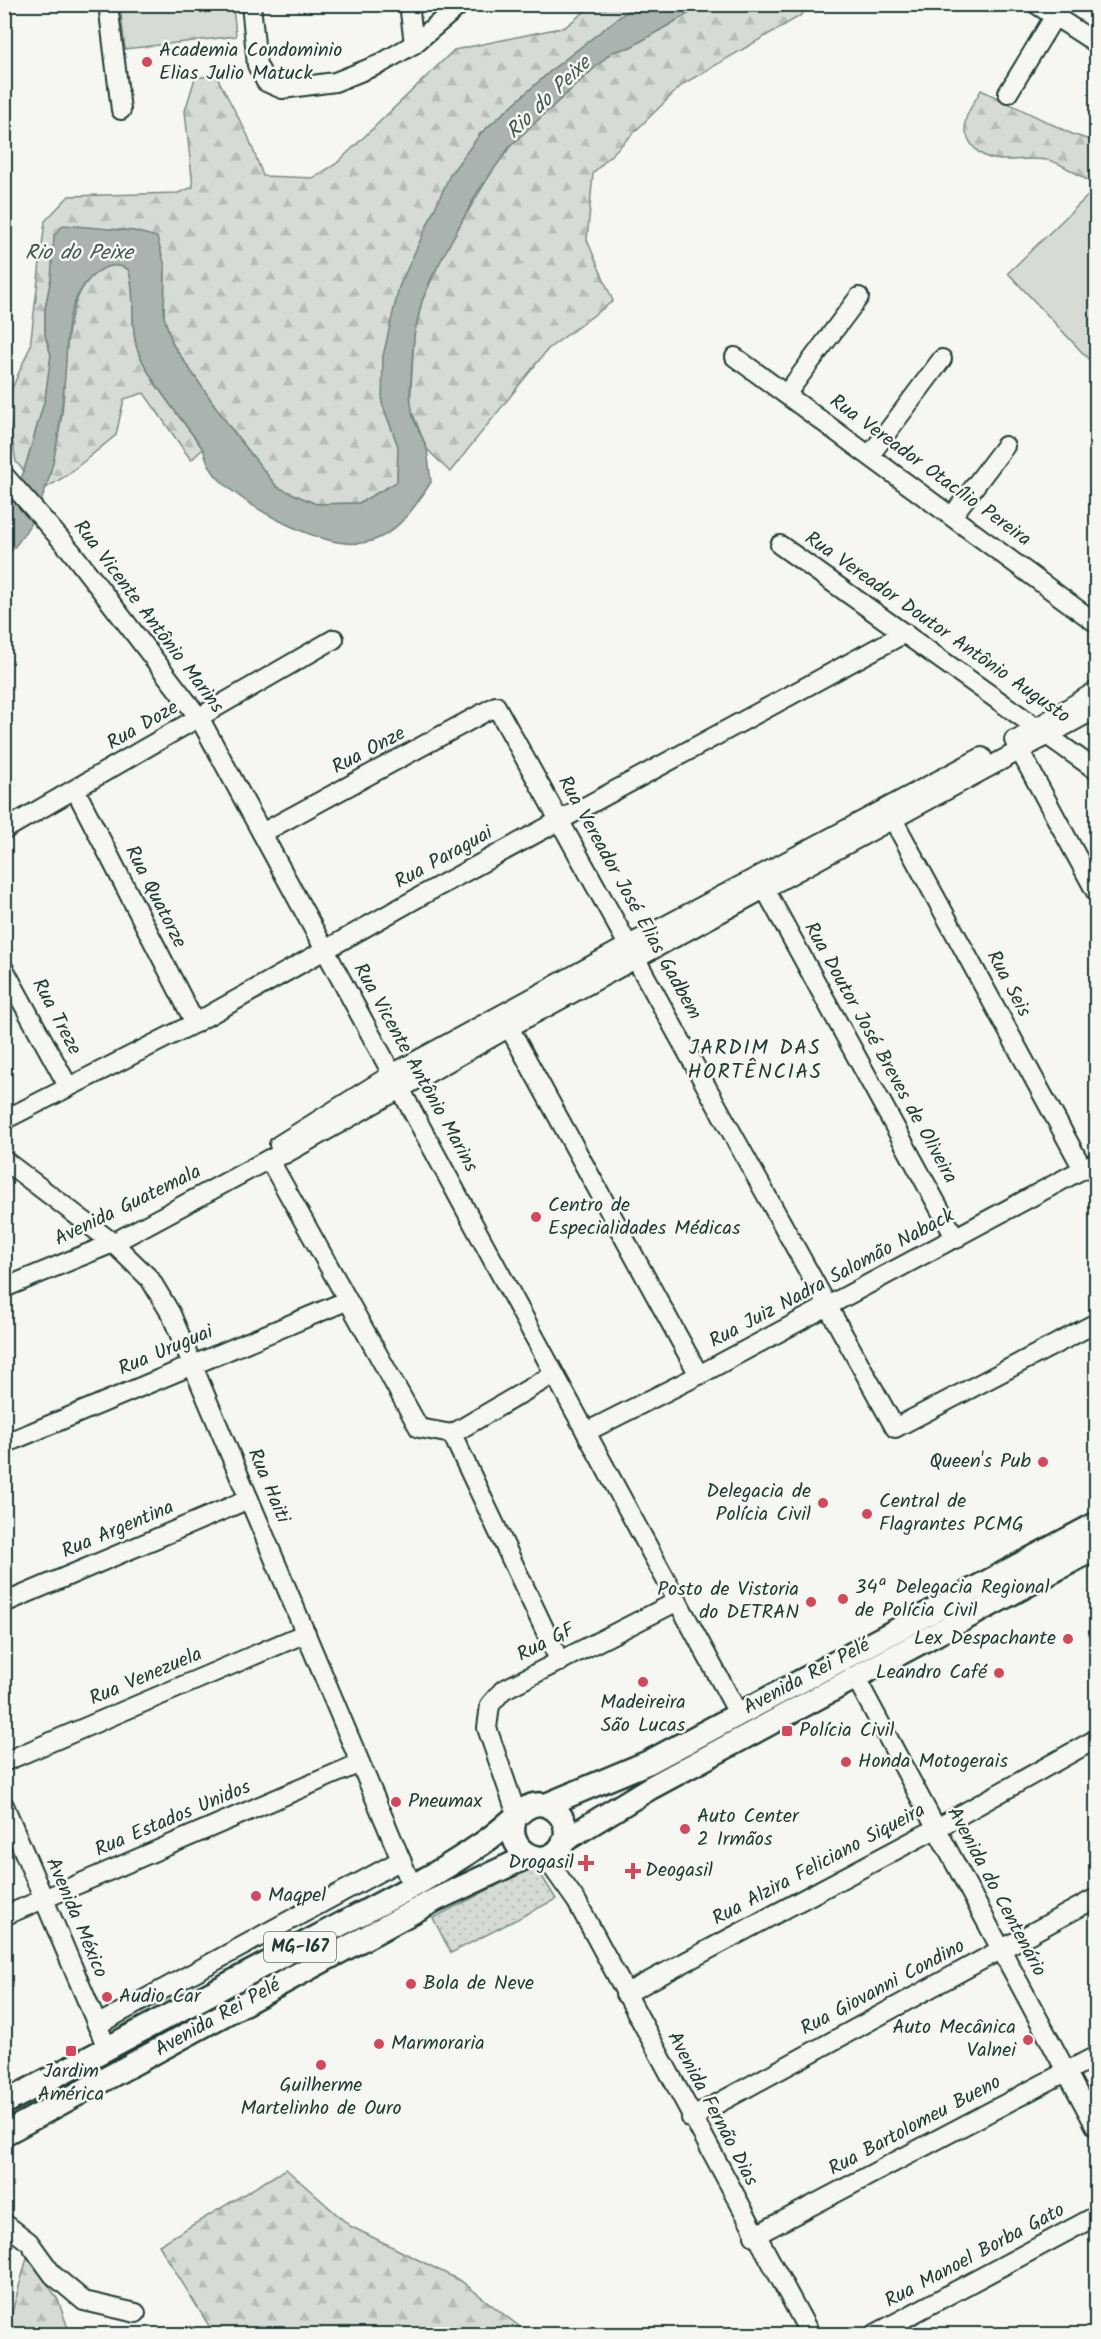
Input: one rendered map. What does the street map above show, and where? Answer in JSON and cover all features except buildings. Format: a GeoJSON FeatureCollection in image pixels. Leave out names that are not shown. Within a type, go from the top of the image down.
{"type":"FeatureCollection","features":[{"type":"Feature","properties":{"kind":"main road","name":"Avenida Rei Pelé"},"geometry":{"type":"LineString","coordinates":[[4,2103],[412,1886],[481,1845],[527,1811],[649,1762],[1096,1524]]}},
{"type":"Feature","properties":{"kind":"main road","name":"Avenida Rei Pelé"},"geometry":{"type":"LineString","coordinates":[[4,2134],[435,1900],[550,1850],[650,1788],[1096,1548]]}},
{"type":"Feature","properties":{"kind":"main road"},"geometry":{"type":"LineString","coordinates":[[527,1811],[560,1814],[566,1831],[550,1850],[516,1844],[512,1827],[527,1811]]}},
{"type":"Feature","properties":{"kind":"street"},"geometry":{"type":"LineString","coordinates":[[108,4],[121,110]]}},
{"type":"Feature","properties":{"kind":"street"},"geometry":{"type":"LineString","coordinates":[[251,4],[257,65],[266,82],[282,89],[335,82],[380,63],[414,44],[461,4]]}},
{"type":"Feature","properties":{"kind":"street"},"geometry":{"type":"LineString","coordinates":[[409,4],[414,44]]}},
{"type":"Feature","properties":{"kind":"street"},"geometry":{"type":"LineString","coordinates":[[1036,4],[1058,10],[1096,43]]}},
{"type":"Feature","properties":{"kind":"street"},"geometry":{"type":"LineString","coordinates":[[1008,93],[1058,10]]}},
{"type":"Feature","properties":{"kind":"street"},"geometry":{"type":"LineString","coordinates":[[787,393],[859,297]]}},
{"type":"Feature","properties":{"kind":"street","name":"Rua Vereador Otacílio Pereira"},"geometry":{"type":"LineString","coordinates":[[735,357],[953,515],[1096,623]]}},
{"type":"Feature","properties":{"kind":"street"},"geometry":{"type":"LineString","coordinates":[[870,455],[942,358]]}},
{"type":"Feature","properties":{"kind":"street"},"geometry":{"type":"LineString","coordinates":[[953,515],[1005,446]]}},
{"type":"Feature","properties":{"kind":"street","name":"Rua Vicente Antônio Marins"},"geometry":{"type":"LineString","coordinates":[[4,475],[48,523],[200,719],[738,1713]]}},
{"type":"Feature","properties":{"kind":"street","name":"Rua Vereador Doutor Antônio Augusto"},"geometry":{"type":"LineString","coordinates":[[780,545],[1096,770]]}},
{"type":"Feature","properties":{"kind":"street","name":"Rua Paraguai"},"geometry":{"type":"LineString","coordinates":[[4,1120],[195,1023],[326,952],[428,892],[904,633]]}},
{"type":"Feature","properties":{"kind":"street","name":"Rua Doze"},"geometry":{"type":"LineString","coordinates":[[4,831],[334,639]]}},
{"type":"Feature","properties":{"kind":"street"},"geometry":{"type":"LineString","coordinates":[[1044,732],[1096,691]]}},
{"type":"Feature","properties":{"kind":"street","name":"Rua Vereador José Elias Gadbem"},"geometry":{"type":"LineString","coordinates":[[496,706],[895,1428],[1096,1323]]}},
{"type":"Feature","properties":{"kind":"street","name":"Rua Onze"},"geometry":{"type":"LineString","coordinates":[[262,833],[496,706]]}},
{"type":"Feature","properties":{"kind":"street"},"geometry":{"type":"LineString","coordinates":[[632,951],[1017,746],[1096,709]]}},
{"type":"Feature","properties":{"kind":"street"},"geometry":{"type":"LineString","coordinates":[[1017,746],[1096,892]]}},
{"type":"Feature","properties":{"kind":"street","name":"Rua Quatorze"},"geometry":{"type":"LineString","coordinates":[[76,791],[195,1023]]}},
{"type":"Feature","properties":{"kind":"street"},"geometry":{"type":"LineString","coordinates":[[632,951],[765,889],[891,814]]}},
{"type":"Feature","properties":{"kind":"street","name":"Rua Seis"},"geometry":{"type":"LineString","coordinates":[[891,814],[1090,1166]]}},
{"type":"Feature","properties":{"kind":"street","name":"Rua Doutor José Breves de Oliveira"},"geometry":{"type":"LineString","coordinates":[[765,889],[956,1239]]}},
{"type":"Feature","properties":{"kind":"street","name":"Avenida Guatemala"},"geometry":{"type":"LineString","coordinates":[[4,1288],[112,1243],[269,1159],[285,1154],[397,1080],[632,951]]}},
{"type":"Feature","properties":{"kind":"street","name":"Rua Treze"},"geometry":{"type":"LineString","coordinates":[[4,969],[68,1086]]}},
{"type":"Feature","properties":{"kind":"street"},"geometry":{"type":"LineString","coordinates":[[506,1021],[699,1376]]}},
{"type":"Feature","properties":{"kind":"street"},"geometry":{"type":"LineString","coordinates":[[269,1159],[418,1428],[452,1434],[554,1374]]}},
{"type":"Feature","properties":{"kind":"street","name":"Rua Haiti"},"geometry":{"type":"LineString","coordinates":[[4,1160],[112,1243],[150,1279],[171,1314],[412,1886]]}},
{"type":"Feature","properties":{"kind":"street","name":"Rua Juiz Nadra Salomão Naback"},"geometry":{"type":"LineString","coordinates":[[586,1432],[699,1376],[1090,1166]]}},
{"type":"Feature","properties":{"kind":"street","name":"Rua Uruguai"},"geometry":{"type":"LineString","coordinates":[[4,1444],[346,1301]]}},
{"type":"Feature","properties":{"kind":"street"},"geometry":{"type":"LineString","coordinates":[[452,1434],[560,1662]]}},
{"type":"Feature","properties":{"kind":"street","name":"Rua Argentina"},"geometry":{"type":"LineString","coordinates":[[4,1603],[249,1499]]}},
{"type":"Feature","properties":{"kind":"street","name":"Rua GF"},"geometry":{"type":"LineString","coordinates":[[527,1811],[500,1760],[487,1728],[490,1705],[503,1690],[678,1601]]}},
{"type":"Feature","properties":{"kind":"street","name":"Rua Venezuela"},"geometry":{"type":"LineString","coordinates":[[4,1762],[306,1633]]}},
{"type":"Feature","properties":{"kind":"street","name":"Avenida do Centenário"},"geometry":{"type":"LineString","coordinates":[[856,1678],[1096,2127]]}},
{"type":"Feature","properties":{"kind":"street","name":"Rua Alzira Feliciano Siqueira"},"geometry":{"type":"LineString","coordinates":[[625,1994],[937,1828],[1096,1739]]}},
{"type":"Feature","properties":{"kind":"street","name":"Rua Estados Unidos"},"geometry":{"type":"LineString","coordinates":[[4,1916],[360,1763]]}},
{"type":"Feature","properties":{"kind":"street","name":"Avenida México"},"geometry":{"type":"LineString","coordinates":[[4,1805],[107,2048]]}},
{"type":"Feature","properties":{"kind":"street","name":"Avenida Fernão Dias"},"geometry":{"type":"LineString","coordinates":[[550,1850],[754,2236],[810,2334]]}},
{"type":"Feature","properties":{"kind":"street"},"geometry":{"type":"LineString","coordinates":[[97,2025],[401,1860]]}},
{"type":"Feature","properties":{"kind":"street","name":"Rua Giovanni Condino"},"geometry":{"type":"LineString","coordinates":[[691,2118],[1096,1898]]}},
{"type":"Feature","properties":{"kind":"street","name":"Rua Bartolomeu Bueno"},"geometry":{"type":"LineString","coordinates":[[754,2236],[1096,2055]]}},
{"type":"Feature","properties":{"kind":"street","name":"Rua Manoel Borba Gato"},"geometry":{"type":"LineString","coordinates":[[875,2334],[1096,2217]]}},
{"type":"Feature","properties":{"kind":"street"},"geometry":{"type":"LineString","coordinates":[[4,2223],[29,2242],[53,2275],[84,2301],[136,2313]]}},
{"type":"Feature","properties":{"kind":"green space"},"geometry":{"type":"Polygon","coordinates":[[[120,5],[233,5],[236,36],[125,49],[120,5]]]}},
{"type":"Feature","properties":{"kind":"green space"},"geometry":{"type":"Polygon","coordinates":[[[593,5],[635,5],[554,68],[480,134],[382,403],[398,446],[397,482],[359,503],[316,504],[277,487],[229,426],[173,345],[164,317],[165,266],[134,231],[99,229],[51,278],[45,309],[45,335],[51,355],[45,399],[24,471],[16,462],[6,402],[30,347],[45,221],[69,196],[178,193],[193,187],[185,111],[195,78],[216,75],[248,136],[263,176],[313,178],[336,164],[454,50],[565,27],[593,5]]]}},
{"type":"Feature","properties":{"kind":"green space"},"geometry":{"type":"Polygon","coordinates":[[[703,5],[811,5],[800,16],[683,84],[593,173],[587,240],[613,301],[548,349],[450,472],[427,449],[410,407],[414,335],[422,301],[447,246],[497,163],[521,134],[612,51],[631,47],[703,5]]]}},
{"type":"Feature","properties":{"kind":"green space"},"geometry":{"type":"Polygon","coordinates":[[[981,90],[1072,134],[1096,142],[1096,185],[1051,161],[1041,159],[998,160],[980,153],[968,137],[965,123],[981,90]]]}},
{"type":"Feature","properties":{"kind":"green space"},"geometry":{"type":"Polygon","coordinates":[[[1096,188],[1096,367],[1008,273],[1096,188]]]}},
{"type":"Feature","properties":{"kind":"green space"},"geometry":{"type":"Polygon","coordinates":[[[117,263],[128,269],[131,279],[133,329],[142,360],[157,386],[203,449],[191,460],[144,393],[124,399],[116,435],[66,476],[46,488],[60,429],[66,353],[75,306],[84,286],[97,271],[117,263]]]}},
{"type":"Feature","properties":{"kind":"green space"},"geometry":{"type":"Polygon","coordinates":[[[527,1870],[538,1870],[556,1899],[451,1953],[433,1918],[527,1870]]]}},
{"type":"Feature","properties":{"kind":"green space"},"geometry":{"type":"Polygon","coordinates":[[[286,2169],[350,2226],[461,2281],[529,2334],[214,2334],[159,2245],[286,2169]]]}},
{"type":"Feature","properties":{"kind":"green space"},"geometry":{"type":"Polygon","coordinates":[[[28,2254],[58,2300],[70,2334],[6,2334],[28,2254]]]}},
{"type":"Feature","properties":{"kind":"water","name":"Rio do Peixe"},"geometry":{"type":"Polygon","coordinates":[[[635,5],[703,5],[631,47],[612,52],[511,145],[477,193],[431,279],[422,301],[414,335],[410,395],[413,417],[427,449],[431,482],[410,512],[393,529],[373,541],[361,543],[345,543],[326,539],[306,533],[267,514],[233,492],[221,481],[212,470],[203,449],[157,386],[142,360],[133,329],[131,279],[128,269],[118,266],[99,271],[91,278],[73,306],[68,331],[60,423],[50,473],[33,519],[21,539],[5,557],[5,508],[12,500],[24,471],[45,399],[51,355],[45,335],[45,309],[51,278],[54,236],[63,225],[134,231],[157,237],[165,266],[164,317],[173,345],[229,426],[277,487],[316,504],[359,503],[397,482],[398,446],[382,403],[383,356],[399,287],[450,175],[480,134],[554,68],[635,5]]]}},
{"type":"Feature","properties":{"kind":"place","name":"Academia Condominio Elias Julio Matuck"},"geometry":{"type":"Point","coordinates":[147,62]}},
{"type":"Feature","properties":{"kind":"place","name":"Centro de Especialidades Médicas"},"geometry":{"type":"Point","coordinates":[536,1217]}},
{"type":"Feature","properties":{"kind":"place","name":"Queen's Pub"},"geometry":{"type":"Point","coordinates":[1043,1462]}},
{"type":"Feature","properties":{"kind":"place","name":"Delegacia de Polícia Civil"},"geometry":{"type":"Point","coordinates":[823,1503]}},
{"type":"Feature","properties":{"kind":"place","name":"Central de Flagrantes PCMG"},"geometry":{"type":"Point","coordinates":[867,1514]}},
{"type":"Feature","properties":{"kind":"place","name":"34ª Delegacia Regional de Polícia Civil"},"geometry":{"type":"Point","coordinates":[843,1599]}},
{"type":"Feature","properties":{"kind":"place","name":"Posto de Vistoria do DETRAN"},"geometry":{"type":"Point","coordinates":[811,1602]}},
{"type":"Feature","properties":{"kind":"place","name":"Lex Despachante"},"geometry":{"type":"Point","coordinates":[1068,1639]}},
{"type":"Feature","properties":{"kind":"place","name":"Leandro Café"},"geometry":{"type":"Point","coordinates":[999,1673]}},
{"type":"Feature","properties":{"kind":"place","name":"Madeireira São Lucas"},"geometry":{"type":"Point","coordinates":[643,1682]}},
{"type":"Feature","properties":{"kind":"place","name":"Polícia Civil"},"geometry":{"type":"Point","coordinates":[787,1731]}},
{"type":"Feature","properties":{"kind":"place","name":"Honda Motogerais"},"geometry":{"type":"Point","coordinates":[846,1762]}},
{"type":"Feature","properties":{"kind":"place","name":"Pneumax"},"geometry":{"type":"Point","coordinates":[396,1802]}},
{"type":"Feature","properties":{"kind":"place","name":"Auto Center 2 Irmãos"},"geometry":{"type":"Point","coordinates":[685,1829]}},
{"type":"Feature","properties":{"kind":"place","name":"Drogasil"},"geometry":{"type":"Point","coordinates":[586,1863]}},
{"type":"Feature","properties":{"kind":"place","name":"Deogasil"},"geometry":{"type":"Point","coordinates":[633,1871]}},
{"type":"Feature","properties":{"kind":"place","name":"Maqpel"},"geometry":{"type":"Point","coordinates":[256,1896]}},
{"type":"Feature","properties":{"kind":"place","name":"Bola de Neve"},"geometry":{"type":"Point","coordinates":[411,1984]}},
{"type":"Feature","properties":{"kind":"place","name":"Audio Car"},"geometry":{"type":"Point","coordinates":[107,1997]}},
{"type":"Feature","properties":{"kind":"place","name":"Auto Mecânica Valnei"},"geometry":{"type":"Point","coordinates":[1028,2040]}},
{"type":"Feature","properties":{"kind":"place","name":"Marmoraria"},"geometry":{"type":"Point","coordinates":[379,2044]}},
{"type":"Feature","properties":{"kind":"place","name":"Jardim América"},"geometry":{"type":"Point","coordinates":[71,2051]}},
{"type":"Feature","properties":{"kind":"place","name":"Guilherme Martelinho de Ouro"},"geometry":{"type":"Point","coordinates":[321,2065]}},
{"type":"Feature","properties":{"kind":"district","name":"JARDIM DAS HORTÊNCIAS"},"geometry":{"type":"Point","coordinates":[755,1060]}}]}
